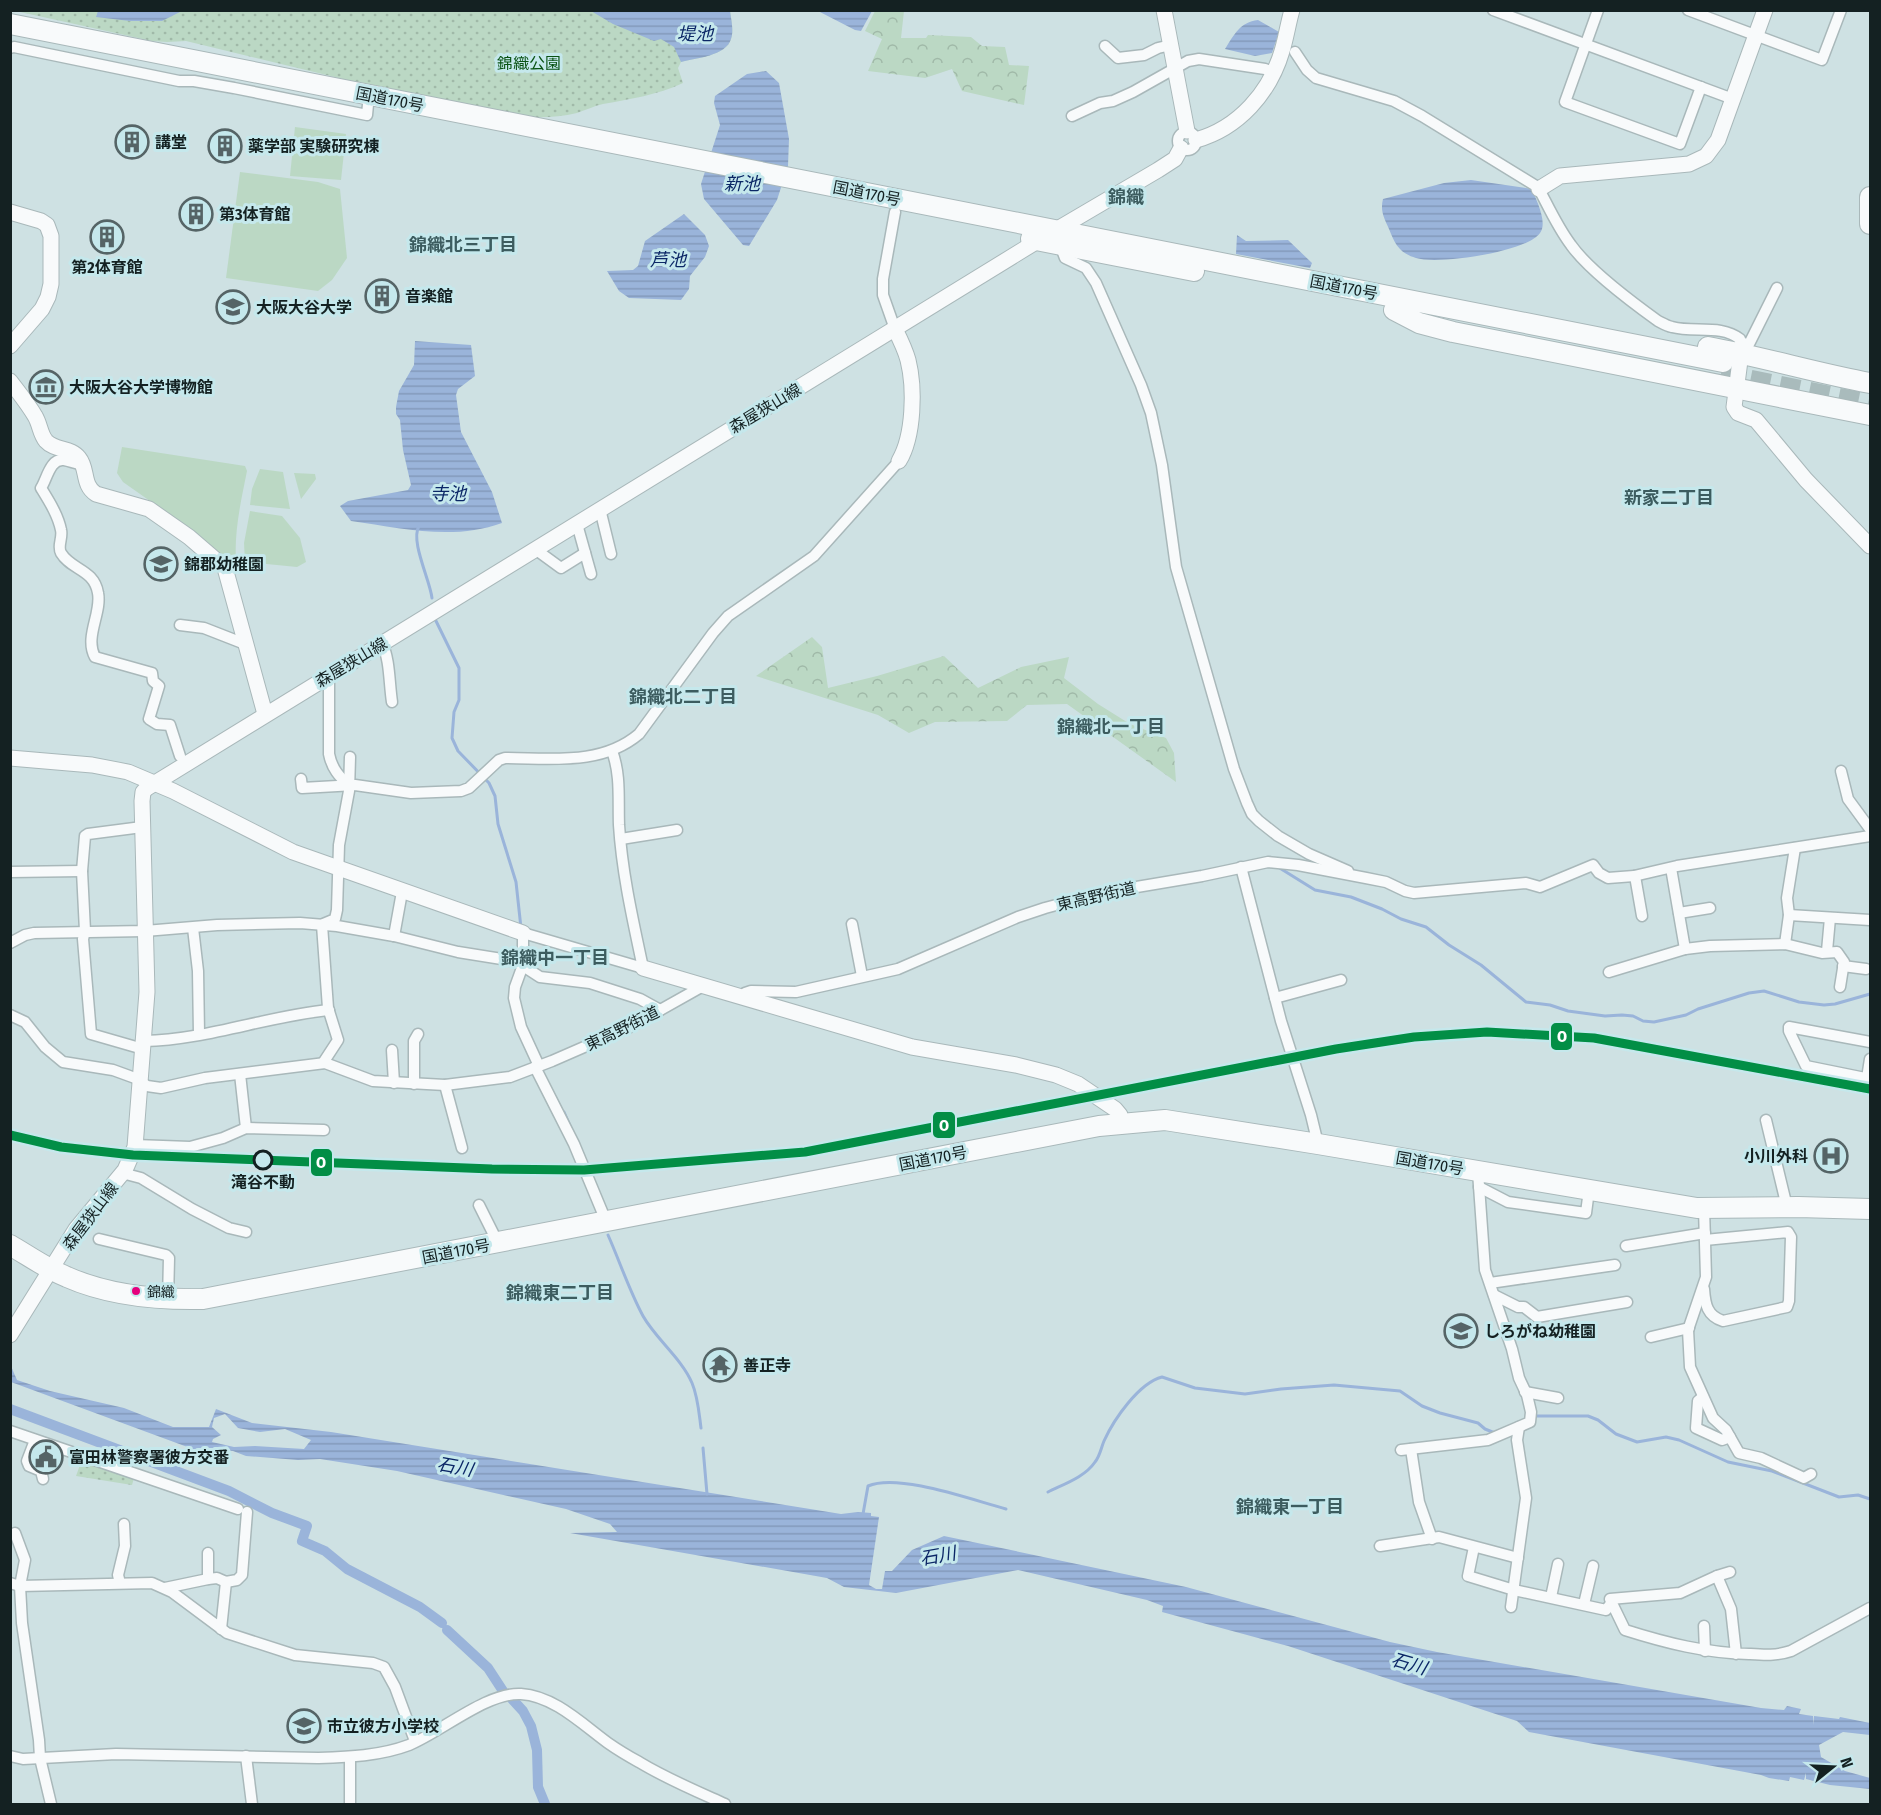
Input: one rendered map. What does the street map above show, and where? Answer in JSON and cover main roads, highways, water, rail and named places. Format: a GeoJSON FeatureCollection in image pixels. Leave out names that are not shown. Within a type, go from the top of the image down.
{"type":"FeatureCollection","features":[{"type":"Feature","properties":{"kind":"highway","name":"国道170号"},"geometry":{"type":"LineString","coordinates":[[10,24],[368,106]]}},
{"type":"Feature","properties":{"kind":"highway","name":"国道170号"},"geometry":{"type":"LineString","coordinates":[[10,36],[368,106],[700,166],[1058,237],[1371,293],[1722,368],[1394,310],[1058,237],[1039,240],[895,212],[788,184]]}},
{"type":"Feature","properties":{"kind":"highway"},"geometry":{"type":"LineString","coordinates":[[1870,197],[1870,224]]}},
{"type":"Feature","properties":{"kind":"highway"},"geometry":{"type":"LineString","coordinates":[[1371,293],[1426,295],[1462,300],[1741,350],[1816,373],[1870,383]]}},
{"type":"Feature","properties":{"kind":"highway"},"geometry":{"type":"LineString","coordinates":[[1394,310],[1419,323],[1453,332],[1870,415]]}},
{"type":"Feature","properties":{"kind":"highway","name":"国道170号"},"geometry":{"type":"LineString","coordinates":[[10,1245],[51,1270],[101,1289],[168,1300],[203,1299],[1121,1122],[1165,1120],[1318,1144],[1479,1179],[1589,1191],[1704,1208],[1870,1209]]}},
{"type":"Feature","properties":{"kind":"water"},"geometry":{"type":"Polygon","coordinates":[[[98,10],[182,11],[162,21],[130,21],[96,17],[98,10]]]}},
{"type":"Feature","properties":{"kind":"water","name":"堤池"},"geometry":{"type":"Polygon","coordinates":[[[591,11],[730,11],[732,36],[728,45],[717,53],[681,62],[674,47],[661,39],[654,41],[613,24],[591,11]]]}},
{"type":"Feature","properties":{"kind":"water"},"geometry":{"type":"Polygon","coordinates":[[[818,11],[872,11],[861,31],[818,11]]]}},
{"type":"Feature","properties":{"kind":"water"},"geometry":{"type":"Polygon","coordinates":[[[1258,20],[1279,32],[1272,53],[1255,56],[1225,49],[1242,26],[1258,20]]]}},
{"type":"Feature","properties":{"kind":"water","name":"新池"},"geometry":{"type":"Polygon","coordinates":[[[766,71],[779,83],[789,139],[788,166],[777,200],[749,246],[743,245],[704,199],[701,184],[720,125],[714,103],[715,96],[747,74],[766,71]]]}},
{"type":"Feature","properties":{"kind":"water"},"geometry":{"type":"Polygon","coordinates":[[[1471,180],[1532,189],[1542,217],[1540,233],[1532,240],[1501,251],[1443,260],[1416,258],[1398,247],[1384,218],[1383,199],[1444,183],[1471,180]]]}},
{"type":"Feature","properties":{"kind":"water","name":"芦池"},"geometry":{"type":"Polygon","coordinates":[[[684,214],[705,235],[709,246],[705,257],[690,276],[689,289],[681,300],[629,298],[619,291],[607,271],[633,270],[638,266],[645,241],[684,214]]]}},
{"type":"Feature","properties":{"kind":"water"},"geometry":{"type":"Polygon","coordinates":[[[1237,235],[1246,241],[1288,240],[1312,263],[1310,268],[1236,254],[1237,235]]]}},
{"type":"Feature","properties":{"kind":"water","name":"寺池"},"geometry":{"type":"Polygon","coordinates":[[[415,341],[471,345],[475,376],[458,389],[456,395],[461,432],[492,492],[502,523],[465,531],[427,531],[351,521],[340,506],[348,501],[408,490],[411,485],[396,407],[399,391],[414,365],[415,341]]]}},
{"type":"Feature","properties":{"kind":"water","name":"石川"},"geometry":{"type":"Polygon","coordinates":[[[10,1364],[17,1380],[50,1391],[124,1408],[173,1427],[209,1427],[216,1409],[252,1423],[331,1432],[841,1514],[871,1513],[871,1516],[879,1517],[869,1585],[876,1589],[882,1589],[885,1571],[892,1571],[912,1550],[944,1536],[1186,1587],[1390,1642],[1437,1652],[1761,1708],[1784,1710],[1787,1706],[1801,1709],[1799,1714],[1813,1716],[1813,1725],[1814,1716],[1839,1719],[1840,1717],[1870,1723],[1870,1735],[1843,1732],[1819,1745],[1821,1757],[1845,1771],[1870,1778],[1870,1789],[1830,1785],[1806,1779],[1806,1773],[1804,1780],[1790,1777],[1789,1781],[1769,1778],[1529,1732],[1517,1721],[1288,1646],[1162,1612],[1163,1606],[1147,1600],[1018,1570],[896,1593],[844,1587],[827,1578],[570,1533],[617,1532],[610,1524],[566,1509],[397,1471],[320,1459],[298,1460],[246,1456],[233,1451],[221,1450],[215,1455],[201,1452],[11,1382],[10,1364]],[[225,1414],[214,1418],[212,1427],[221,1435],[212,1442],[234,1447],[304,1449],[311,1440],[285,1429],[260,1432],[238,1428],[225,1414]]]}},
{"type":"Feature","properties":{"kind":"waterway"},"geometry":{"type":"LineString","coordinates":[[419,526],[417,541],[432,598]]}},
{"type":"Feature","properties":{"kind":"waterway"},"geometry":{"type":"LineString","coordinates":[[436,621],[459,668],[459,700],[454,712],[452,738],[458,751],[489,783],[495,796],[498,824],[516,882],[521,928]]}},
{"type":"Feature","properties":{"kind":"waterway"},"geometry":{"type":"LineString","coordinates":[[1278,867],[1315,890],[1351,897],[1401,919],[1426,927],[1481,965],[1526,1002],[1605,1016],[1633,1016],[1643,1021],[1654,1022],[1686,1015],[1749,993],[1764,991],[1799,1002],[1824,1005],[1870,994]]}},
{"type":"Feature","properties":{"kind":"waterway"},"geometry":{"type":"LineString","coordinates":[[564,1112],[571,1128]]}},
{"type":"Feature","properties":{"kind":"waterway"},"geometry":{"type":"LineString","coordinates":[[608,1235],[643,1316],[688,1374],[697,1399],[701,1428]]}},
{"type":"Feature","properties":{"kind":"waterway"},"geometry":{"type":"LineString","coordinates":[[1048,1492],[1074,1480],[1091,1467],[1098,1457],[1108,1432],[1128,1403],[1145,1386],[1162,1377],[1195,1388],[1245,1394],[1334,1385],[1400,1391],[1422,1406],[1478,1423],[1495,1433]]}},
{"type":"Feature","properties":{"kind":"waterway"},"geometry":{"type":"LineString","coordinates":[[10,1409],[229,1491],[272,1513],[307,1526],[302,1541],[325,1551],[347,1569],[420,1607],[442,1623]]}},
{"type":"Feature","properties":{"kind":"waterway"},"geometry":{"type":"LineString","coordinates":[[1534,1416],[1588,1416],[1598,1420],[1616,1434],[1637,1442],[1666,1437],[1679,1440],[1728,1462],[1772,1471],[1839,1497],[1858,1495],[1870,1499]]}},
{"type":"Feature","properties":{"kind":"waterway"},"geometry":{"type":"LineString","coordinates":[[703,1448],[707,1494]]}},
{"type":"Feature","properties":{"kind":"waterway"},"geometry":{"type":"LineString","coordinates":[[863,1514],[868,1486],[881,1483],[898,1483],[936,1489],[1006,1509]]}},
{"type":"Feature","properties":{"kind":"waterway"},"geometry":{"type":"LineString","coordinates":[[447,1630],[488,1668],[503,1691]]}},
{"type":"Feature","properties":{"kind":"waterway"},"geometry":{"type":"LineString","coordinates":[[512,1699],[523,1711],[531,1726],[537,1750],[538,1787],[545,1804]]}},
{"type":"Feature","properties":{"kind":"tunnel"},"geometry":{"type":"LineString","coordinates":[[1721,374],[1870,404]]}},
{"type":"Feature","properties":{"kind":"place","name":"講堂"},"geometry":{"type":"Point","coordinates":[132,142]}},
{"type":"Feature","properties":{"kind":"place","name":"薬学部 実験研究棟"},"geometry":{"type":"Point","coordinates":[225,146]}},
{"type":"Feature","properties":{"kind":"place","name":"第3体育館"},"geometry":{"type":"Point","coordinates":[196,214]}},
{"type":"Feature","properties":{"kind":"place","name":"第2体育館"},"geometry":{"type":"Point","coordinates":[107,237]}},
{"type":"Feature","properties":{"kind":"place","name":"音楽館"},"geometry":{"type":"Point","coordinates":[382,296]}},
{"type":"Feature","properties":{"kind":"place","name":"大阪大谷大学"},"geometry":{"type":"Point","coordinates":[233,307]}},
{"type":"Feature","properties":{"kind":"place","name":"大阪大谷大学博物館"},"geometry":{"type":"Point","coordinates":[46,387]}},
{"type":"Feature","properties":{"kind":"place","name":"錦郡幼稚園"},"geometry":{"type":"Point","coordinates":[161,564]}},
{"type":"Feature","properties":{"kind":"place","name":"小川外科"},"geometry":{"type":"Point","coordinates":[1831,1156]}},
{"type":"Feature","properties":{"kind":"place","name":"滝谷不動"},"geometry":{"type":"Point","coordinates":[263,1160]}},
{"type":"Feature","properties":{"kind":"place","name":"錦織"},"geometry":{"type":"Point","coordinates":[136,1291]}},
{"type":"Feature","properties":{"kind":"place","name":"しろがね幼稚園"},"geometry":{"type":"Point","coordinates":[1461,1331]}},
{"type":"Feature","properties":{"kind":"place","name":"善正寺"},"geometry":{"type":"Point","coordinates":[720,1365]}},
{"type":"Feature","properties":{"kind":"place","name":"富田林警察署彼方交番"},"geometry":{"type":"Point","coordinates":[46,1457]}},
{"type":"Feature","properties":{"kind":"place","name":"市立彼方小学校"},"geometry":{"type":"Point","coordinates":[304,1726]}},
{"type":"Feature","properties":{"kind":"district","name":"錦織"},"geometry":{"type":"Point","coordinates":[1126,197]}},
{"type":"Feature","properties":{"kind":"district","name":"錦織北三丁目"},"geometry":{"type":"Point","coordinates":[463,245]}},
{"type":"Feature","properties":{"kind":"district","name":"新家二丁目"},"geometry":{"type":"Point","coordinates":[1669,498]}},
{"type":"Feature","properties":{"kind":"district","name":"錦織北二丁目"},"geometry":{"type":"Point","coordinates":[683,697]}},
{"type":"Feature","properties":{"kind":"district","name":"錦織北一丁目"},"geometry":{"type":"Point","coordinates":[1111,727]}},
{"type":"Feature","properties":{"kind":"district","name":"錦織中一丁目"},"geometry":{"type":"Point","coordinates":[555,958]}},
{"type":"Feature","properties":{"kind":"district","name":"錦織東二丁目"},"geometry":{"type":"Point","coordinates":[560,1293]}},
{"type":"Feature","properties":{"kind":"district","name":"錦織東一丁目"},"geometry":{"type":"Point","coordinates":[1290,1507]}},
{"type":"Feature","properties":{"kind":"park label","name":"錦織公園"},"geometry":{"type":"Point","coordinates":[529,63]}}]}
